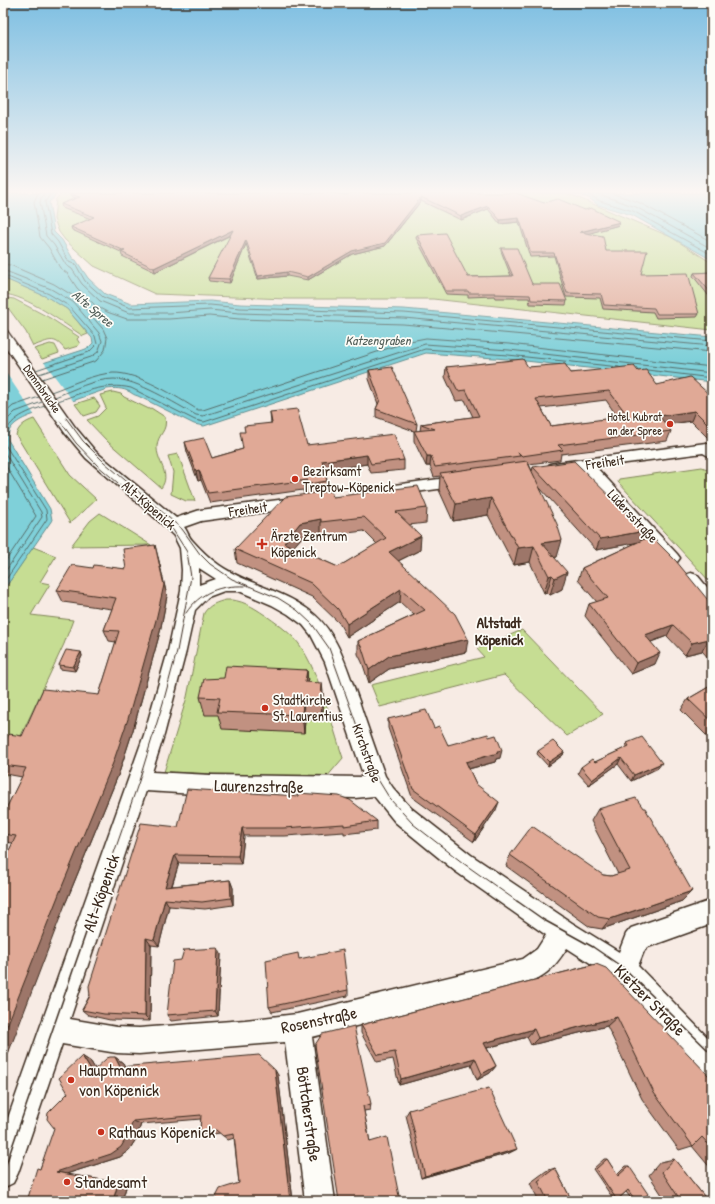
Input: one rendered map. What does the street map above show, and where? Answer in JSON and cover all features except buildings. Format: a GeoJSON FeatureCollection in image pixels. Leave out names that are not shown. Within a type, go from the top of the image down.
{"type":"FeatureCollection","features":[{"type":"Feature","properties":{"kind":"street","name":"Dammbrücke"},"geometry":{"type":"LineString","coordinates":[[3,334],[63,420]]}},
{"type":"Feature","properties":{"kind":"street","name":"Alt-Köpenick"},"geometry":{"type":"LineString","coordinates":[[3,1173],[139,781],[164,697],[190,591],[190,552],[185,540],[173,525],[91,455],[63,420]]}},
{"type":"Feature","properties":{"kind":"street","name":"Freiheit"},"geometry":{"type":"LineString","coordinates":[[540,470],[709,451]]}},
{"type":"Feature","properties":{"kind":"street","name":"Lüdersstraße"},"geometry":{"type":"LineString","coordinates":[[584,464],[684,572],[712,605]]}},
{"type":"Feature","properties":{"kind":"street"},"geometry":{"type":"LineString","coordinates":[[377,492],[479,479]]}},
{"type":"Feature","properties":{"kind":"street","name":"Freiheit"},"geometry":{"type":"LineString","coordinates":[[173,525],[200,516],[314,500]]}},
{"type":"Feature","properties":{"kind":"street","name":"Kirchstraße"},"geometry":{"type":"LineString","coordinates":[[185,540],[197,557],[205,565],[222,576],[282,602],[296,610],[308,620],[322,636],[334,662],[378,786],[390,802],[413,824],[463,863],[563,932]]}},
{"type":"Feature","properties":{"kind":"street","name":"Alt-Köpenick"},"geometry":{"type":"LineString","coordinates":[[185,610],[193,598],[207,589],[222,584],[241,584]]}},
{"type":"Feature","properties":{"kind":"street","name":"Laurenzstraße"},"geometry":{"type":"LineString","coordinates":[[139,781],[211,785],[355,788],[378,786]]}},
{"type":"Feature","properties":{"kind":"street"},"geometry":{"type":"LineString","coordinates":[[624,970],[635,943],[640,937],[712,912]]}},
{"type":"Feature","properties":{"kind":"street","name":"Rosenstraße"},"geometry":{"type":"LineString","coordinates":[[53,1029],[117,1040],[138,1041],[245,1033],[297,1027],[528,970],[546,958],[563,932]]}},
{"type":"Feature","properties":{"kind":"street","name":"Kietzer Straße"},"geometry":{"type":"LineString","coordinates":[[563,932],[624,970],[712,1062]]}},
{"type":"Feature","properties":{"kind":"street","name":"Böttcherstraße"},"geometry":{"type":"LineString","coordinates":[[297,1027],[320,1201]]}},
{"type":"Feature","properties":{"kind":"green space"},"geometry":{"type":"Polygon","coordinates":[[[75,249],[690,249],[712,263],[712,330],[433,299],[287,299],[155,294],[94,266],[75,249]]]}},
{"type":"Feature","properties":{"kind":"green space"},"geometry":{"type":"Polygon","coordinates":[[[3,278],[47,297],[67,309],[88,334],[83,336],[33,304],[22,299],[3,294],[3,278]]]}},
{"type":"Feature","properties":{"kind":"green space"},"geometry":{"type":"Polygon","coordinates":[[[3,299],[14,299],[50,318],[79,337],[77,339],[80,344],[65,350],[58,342],[51,340],[33,346],[26,332],[3,301],[3,299]]]}},
{"type":"Feature","properties":{"kind":"green space"},"geometry":{"type":"Polygon","coordinates":[[[50,344],[55,345],[59,353],[42,359],[34,349],[50,344]]]}},
{"type":"Feature","properties":{"kind":"green space"},"geometry":{"type":"Polygon","coordinates":[[[113,392],[121,394],[124,397],[149,409],[151,408],[165,417],[165,426],[157,446],[157,452],[165,478],[161,488],[108,442],[87,420],[98,416],[106,408],[100,395],[113,392]]]}},
{"type":"Feature","properties":{"kind":"green space"},"geometry":{"type":"Polygon","coordinates":[[[94,398],[100,406],[96,412],[84,416],[75,404],[94,398]]]}},
{"type":"Feature","properties":{"kind":"green space"},"geometry":{"type":"Polygon","coordinates":[[[34,419],[70,475],[96,499],[70,523],[16,435],[23,425],[34,419]]]}},
{"type":"Feature","properties":{"kind":"green space"},"geometry":{"type":"Polygon","coordinates":[[[178,454],[195,501],[186,501],[171,494],[173,472],[168,456],[178,454]]]}},
{"type":"Feature","properties":{"kind":"green space"},"geometry":{"type":"Polygon","coordinates":[[[702,467],[712,471],[712,584],[618,482],[619,479],[702,467]]]}},
{"type":"Feature","properties":{"kind":"green space"},"geometry":{"type":"Polygon","coordinates":[[[100,513],[151,545],[71,546],[90,521],[100,513]]]}},
{"type":"Feature","properties":{"kind":"green space"},"geometry":{"type":"Polygon","coordinates":[[[33,547],[56,556],[40,582],[50,584],[31,615],[73,620],[64,644],[10,759],[14,760],[3,781],[3,591],[33,547]]]}},
{"type":"Feature","properties":{"kind":"green space"},"geometry":{"type":"Polygon","coordinates":[[[226,600],[242,602],[251,606],[276,623],[294,638],[310,662],[329,712],[343,758],[326,778],[164,772],[187,697],[204,613],[214,604],[226,600]]]}},
{"type":"Feature","properties":{"kind":"green space"},"geometry":{"type":"Polygon","coordinates":[[[522,630],[603,714],[567,736],[504,675],[380,707],[371,685],[484,657],[477,649],[522,630]]]}},
{"type":"Feature","properties":{"kind":"water"},"geometry":{"type":"Polygon","coordinates":[[[3,249],[67,249],[88,278],[105,294],[131,304],[210,301],[240,304],[404,309],[712,337],[712,382],[508,359],[426,353],[204,426],[194,424],[127,391],[113,388],[107,389],[28,417],[19,421],[9,431],[8,440],[50,509],[52,520],[3,591],[3,376],[83,350],[88,348],[93,343],[92,338],[67,309],[47,297],[3,278],[3,249]]]}},
{"type":"Feature","properties":{"kind":"water"},"geometry":{"type":"Polygon","coordinates":[[[693,249],[712,249],[712,260],[693,249]]]}},
{"type":"Feature","properties":{"kind":"pier"},"geometry":{"type":"Polygon","coordinates":[[[43,361],[74,402],[35,416],[6,373],[43,361]]]}},
{"type":"Feature","properties":{"kind":"tram line"},"geometry":{"type":"LineString","coordinates":[[66,418],[83,441],[104,462],[182,529],[200,554],[210,564],[232,579],[278,598],[297,610],[312,624],[329,648],[374,773],[390,799],[413,824],[463,863],[518,902]]}},
{"type":"Feature","properties":{"kind":"tram line"},"geometry":{"type":"LineString","coordinates":[[60,421],[76,443],[97,465],[173,530],[187,552],[191,577],[177,651],[163,703],[139,781],[97,902]]}},
{"type":"Feature","properties":{"kind":"tram line"},"geometry":{"type":"LineString","coordinates":[[186,613],[198,600],[211,591],[227,587],[245,586]]}},
{"type":"Feature","properties":{"kind":"tram line"},"geometry":{"type":"LineString","coordinates":[[3,1173],[97,901]]}},
{"type":"Feature","properties":{"kind":"tram line"},"geometry":{"type":"LineString","coordinates":[[517,901],[544,920],[593,947],[625,969],[712,1054]]}},
{"type":"Feature","properties":{"kind":"place","name":"Hotel Kubrat an der Spree"},"geometry":{"type":"Point","coordinates":[670,424]}},
{"type":"Feature","properties":{"kind":"place","name":"Bezirksamt Treptow-Köpenick"},"geometry":{"type":"Point","coordinates":[295,479]}},
{"type":"Feature","properties":{"kind":"place","name":"Ärzte Zentrum Köpenick"},"geometry":{"type":"Point","coordinates":[262,544]}},
{"type":"Feature","properties":{"kind":"place","name":"Stadtkirche St. Laurentius"},"geometry":{"type":"Point","coordinates":[265,708]}},
{"type":"Feature","properties":{"kind":"place","name":"Hauptmann von Köpenick"},"geometry":{"type":"Point","coordinates":[71,1080]}},
{"type":"Feature","properties":{"kind":"place","name":"Rathaus Köpenick"},"geometry":{"type":"Point","coordinates":[101,1132]}},
{"type":"Feature","properties":{"kind":"place","name":"Standesamt"},"geometry":{"type":"Point","coordinates":[67,1182]}},
{"type":"Feature","properties":{"kind":"district","name":"Altstadt Köpenick"},"geometry":{"type":"Point","coordinates":[499,632]}},
{"type":"Feature","properties":{"kind":"water label","name":"Alte Spree"},"geometry":{"type":"Point","coordinates":[93,308]}},
{"type":"Feature","properties":{"kind":"water label","name":"Katzengraben"},"geometry":{"type":"Point","coordinates":[378,340]}}]}
